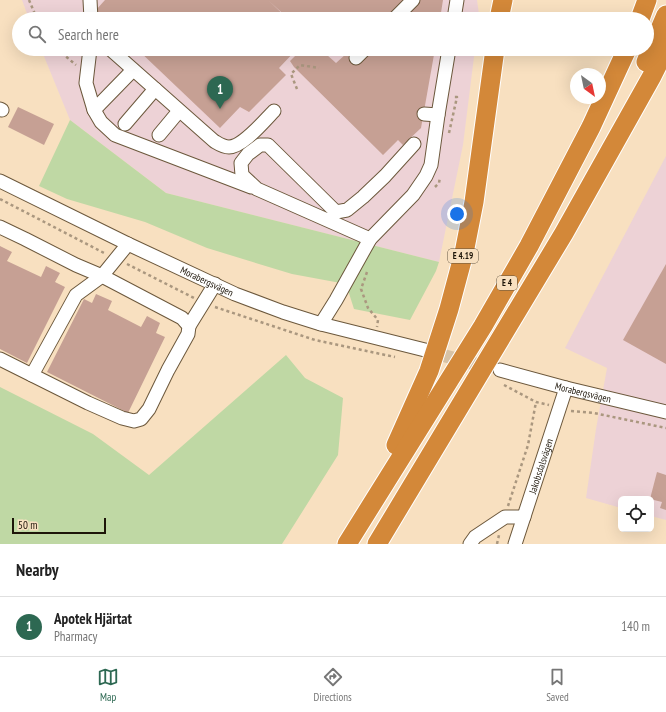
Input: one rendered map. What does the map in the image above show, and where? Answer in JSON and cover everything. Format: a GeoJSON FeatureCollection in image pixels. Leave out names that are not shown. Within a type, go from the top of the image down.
{"type":"FeatureCollection","features":[{"type":"Feature","properties":{"kind":"highway"},"geometry":{"type":"LineString","coordinates":[[498,0],[499,12]]}},
{"type":"Feature","properties":{"kind":"highway"},"geometry":{"type":"LineString","coordinates":[[500,12],[503,0]]}},
{"type":"Feature","properties":{"kind":"highway"},"geometry":{"type":"LineString","coordinates":[[643,12],[647,0]]}},
{"type":"Feature","properties":{"kind":"highway","name":"E 4"},"geometry":{"type":"LineString","coordinates":[[654,43],[666,15]]}},
{"type":"Feature","properties":{"kind":"highway"},"geometry":{"type":"LineString","coordinates":[[564,233],[652,76],[666,48]]}},
{"type":"Feature","properties":{"kind":"highway","name":"E 4.19"},"geometry":{"type":"LineString","coordinates":[[369,507],[429,371],[450,309],[464,253],[474,202],[494,56]]}},
{"type":"Feature","properties":{"kind":"highway","name":"E 4"},"geometry":{"type":"LineString","coordinates":[[346,544],[483,326],[528,246],[591,127],[624,56]]}},
{"type":"Feature","properties":{"kind":"highway","name":"E 4"},"geometry":{"type":"LineString","coordinates":[[377,544],[564,233],[635,87],[648,56]]}},
{"type":"Feature","properties":{"kind":"street"},"geometry":{"type":"LineString","coordinates":[[90,0],[91,12]]}},
{"type":"Feature","properties":{"kind":"street"},"geometry":{"type":"LineString","coordinates":[[401,12],[413,0]]}},
{"type":"Feature","properties":{"kind":"street"},"geometry":{"type":"LineString","coordinates":[[455,12],[457,0]]}},
{"type":"Feature","properties":{"kind":"street"},"geometry":{"type":"LineString","coordinates":[[89,56],[86,83],[94,110],[101,122],[115,135],[257,189],[370,239]]}},
{"type":"Feature","properties":{"kind":"street"},"geometry":{"type":"LineString","coordinates":[[118,56],[221,146],[234,146],[244,141],[274,111]]}},
{"type":"Feature","properties":{"kind":"street"},"geometry":{"type":"LineString","coordinates":[[321,324],[370,239],[413,195],[426,176],[431,165],[448,56]]}},
{"type":"Feature","properties":{"kind":"street"},"geometry":{"type":"LineString","coordinates":[[94,110],[133,70]]}},
{"type":"Feature","properties":{"kind":"street"},"geometry":{"type":"LineString","coordinates":[[125,124],[155,89]]}},
{"type":"Feature","properties":{"kind":"street"},"geometry":{"type":"LineString","coordinates":[[159,135],[180,111]]}},
{"type":"Feature","properties":{"kind":"street"},"geometry":{"type":"LineString","coordinates":[[424,114],[438,115]]}},
{"type":"Feature","properties":{"kind":"street"},"geometry":{"type":"LineString","coordinates":[[257,189],[242,174],[241,164],[248,154],[260,145],[268,145],[336,212],[347,210],[385,176],[414,144]]}},
{"type":"Feature","properties":{"kind":"street","name":"Morabergsvägen"},"geometry":{"type":"LineString","coordinates":[[2,187],[235,294],[321,324],[425,350]]}},
{"type":"Feature","properties":{"kind":"street"},"geometry":{"type":"LineString","coordinates":[[0,227],[102,276],[182,318],[189,326]]}},
{"type":"Feature","properties":{"kind":"street"},"geometry":{"type":"LineString","coordinates":[[32,375],[76,295],[102,276],[128,244]]}},
{"type":"Feature","properties":{"kind":"street"},"geometry":{"type":"LineString","coordinates":[[0,359],[122,418],[134,421],[141,419],[149,409],[188,334],[189,326],[215,284]]}},
{"type":"Feature","properties":{"kind":"street"},"geometry":{"type":"LineString","coordinates":[[283,312],[311,313],[326,308],[336,300]]}},
{"type":"Feature","properties":{"kind":"street","name":"Morabergsvägen"},"geometry":{"type":"LineString","coordinates":[[500,370],[566,388],[666,412]]}},
{"type":"Feature","properties":{"kind":"street","name":"Jakobsdalsvägen"},"geometry":{"type":"LineString","coordinates":[[515,544],[566,388]]}},
{"type":"Feature","properties":{"kind":"street"},"geometry":{"type":"LineString","coordinates":[[470,544],[475,537],[505,517],[524,517]]}},
{"type":"Feature","properties":{"kind":"path"},"geometry":{"type":"LineString","coordinates":[[29,0],[34,12]]}},
{"type":"Feature","properties":{"kind":"path"},"geometry":{"type":"LineString","coordinates":[[65,56],[79,68],[86,83]]}},
{"type":"Feature","properties":{"kind":"path"},"geometry":{"type":"LineString","coordinates":[[297,89],[291,74],[300,65],[319,68]]}},
{"type":"Feature","properties":{"kind":"path"},"geometry":{"type":"LineString","coordinates":[[503,384],[536,402],[573,412],[594,413],[666,428]]}},
{"type":"Feature","properties":{"kind":"path"},"geometry":{"type":"LineString","coordinates":[[497,544],[528,445],[536,402]]}},
{"type":"Feature","properties":{"kind":"shaded area"},"geometry":{"type":"Polygon","coordinates":[[[22,0],[477,0],[479,12],[26,12],[22,0]]]}},
{"type":"Feature","properties":{"kind":"shaded area"},"geometry":{"type":"Polygon","coordinates":[[[44,56],[474,56],[463,145],[439,262],[166,193],[70,120],[44,56]]]}},
{"type":"Feature","properties":{"kind":"shaded area"},"geometry":{"type":"Polygon","coordinates":[[[666,156],[666,520],[654,517],[654,496],[618,496],[618,507],[586,498],[607,368],[565,348],[666,156]]]}},
{"type":"Feature","properties":{"kind":"green space"},"geometry":{"type":"Polygon","coordinates":[[[70,120],[166,193],[439,262],[436,271],[410,320],[354,309],[346,284],[292,274],[207,248],[145,222],[67,199],[39,186],[70,120]]]}},
{"type":"Feature","properties":{"kind":"green space"},"geometry":{"type":"Polygon","coordinates":[[[286,355],[305,378],[343,398],[338,455],[282,544],[0,544],[0,387],[93,434],[149,475],[286,355]]]}},
{"type":"Feature","properties":{"kind":"building"},"geometry":{"type":"Polygon","coordinates":[[[105,0],[443,0],[441,12],[281,12],[269,1],[281,12],[98,12],[96,10],[105,0]]]}},
{"type":"Feature","properties":{"kind":"building"},"geometry":{"type":"Polygon","coordinates":[[[144,56],[290,56],[279,68],[286,75],[249,112],[240,107],[220,128],[144,56]]]}},
{"type":"Feature","properties":{"kind":"building"},"geometry":{"type":"Polygon","coordinates":[[[295,56],[328,56],[336,63],[344,56],[434,56],[421,128],[403,145],[398,140],[383,155],[294,67],[290,61],[295,56]]]}},
{"type":"Feature","properties":{"kind":"building"},"geometry":{"type":"Polygon","coordinates":[[[18,107],[54,124],[44,145],[8,127],[18,107]]]}},
{"type":"Feature","properties":{"kind":"building"},"geometry":{"type":"Polygon","coordinates":[[[0,246],[12,252],[7,261],[41,277],[46,266],[60,273],[55,282],[65,287],[27,363],[0,349],[0,246]]]}},
{"type":"Feature","properties":{"kind":"building"},"geometry":{"type":"Polygon","coordinates":[[[666,264],[666,364],[623,340],[666,264]]]}},
{"type":"Feature","properties":{"kind":"building"},"geometry":{"type":"Polygon","coordinates":[[[96,294],[112,301],[108,310],[141,327],[147,316],[160,323],[156,333],[165,337],[128,413],[47,372],[84,299],[92,303],[96,294]]]}},
{"type":"Feature","properties":{"kind":"building"},"geometry":{"type":"Polygon","coordinates":[[[657,472],[666,475],[666,510],[660,508],[662,502],[654,500],[654,496],[651,496],[657,472]]]}},
{"type":"Feature","properties":{"kind":"tunnel"},"geometry":{"type":"LineString","coordinates":[[426,351],[491,368]]}},
{"type":"Feature","properties":{"kind":"place","name":"Apotek Hjärtat"},"geometry":{"type":"Point","coordinates":[220,109]}}]}
